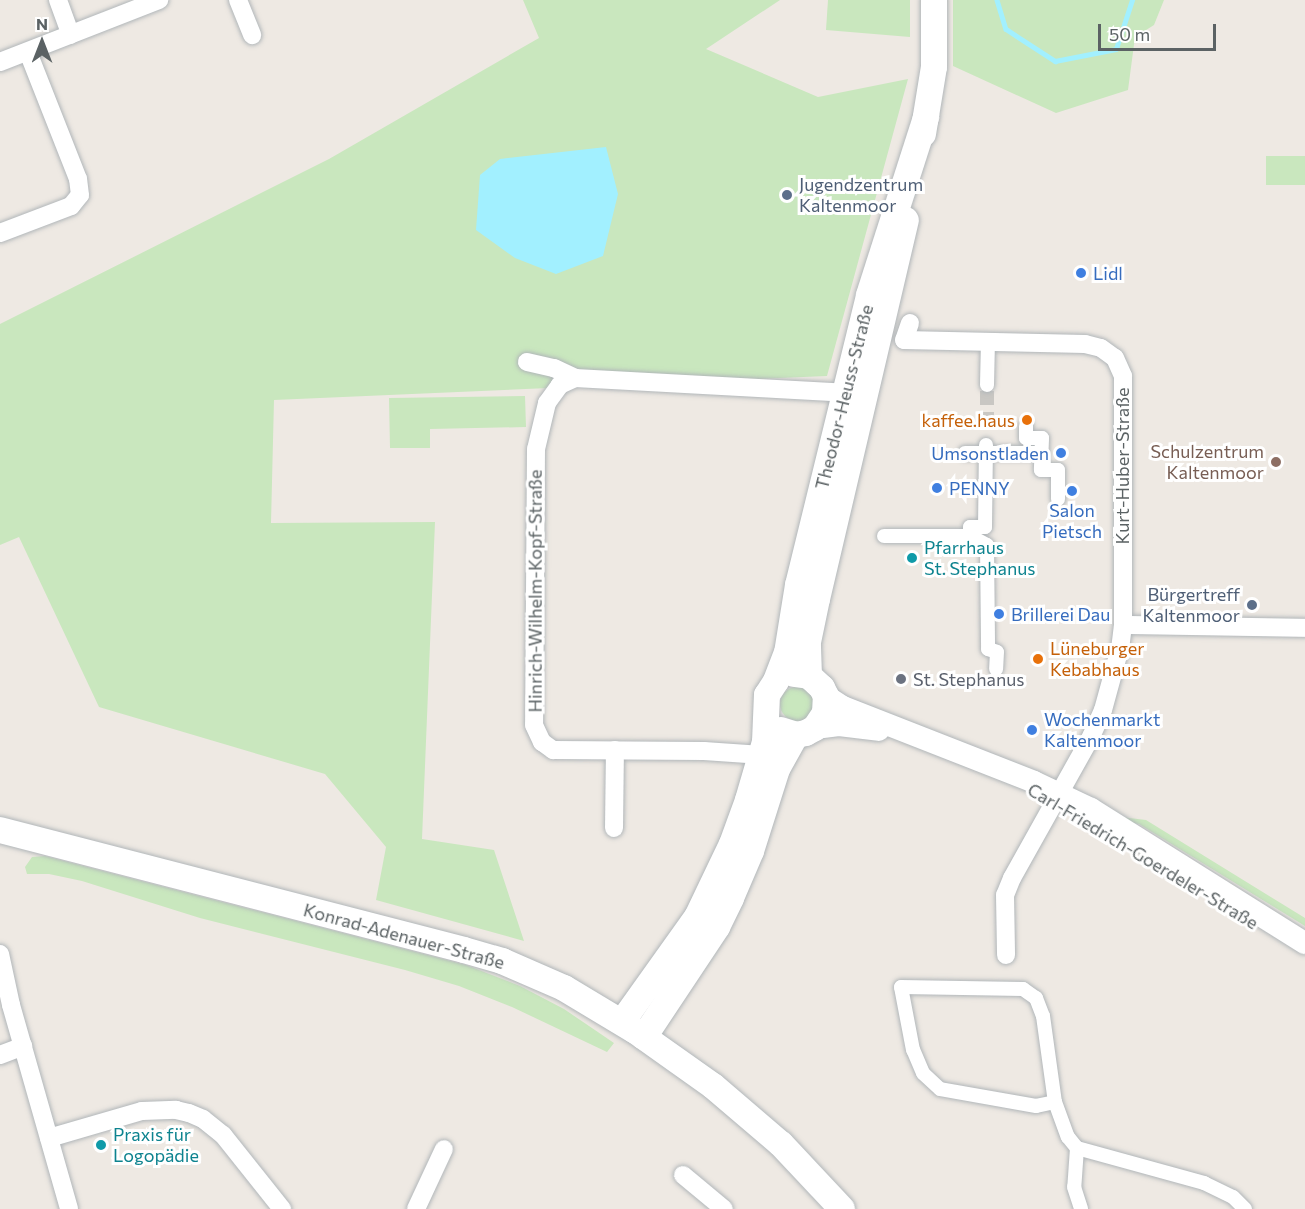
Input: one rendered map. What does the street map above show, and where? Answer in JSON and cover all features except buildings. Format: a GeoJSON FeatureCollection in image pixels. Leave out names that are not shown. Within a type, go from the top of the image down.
{"type":"FeatureCollection","features":[{"type":"Feature","properties":{"kind":"main road","name":"Theodor-Heuss-Straße"},"geometry":{"type":"LineString","coordinates":[[809,676],[808,642],[885,240],[926,117],[934,67],[934,0]]}},
{"type":"Feature","properties":{"kind":"main road","name":"Theodor-Heuss-Straße"},"geometry":{"type":"LineString","coordinates":[[621,1022],[697,917],[732,844],[762,755],[767,695],[776,681],[787,653],[798,585],[856,393]]}},
{"type":"Feature","properties":{"kind":"main road"},"geometry":{"type":"LineString","coordinates":[[644,1037],[717,927],[751,851],[777,769],[806,731],[825,714],[826,696],[816,681],[809,676],[786,675],[776,681]]}},
{"type":"Feature","properties":{"kind":"main road"},"geometry":{"type":"LineString","coordinates":[[766,712],[777,728],[806,731]]}},
{"type":"Feature","properties":{"kind":"main road","name":"Konrad-Adenauer-Straße"},"geometry":{"type":"LineString","coordinates":[[0,830],[474,952],[502,961],[564,988],[644,1037],[713,1086],[754,1119],[842,1209]]}},
{"type":"Feature","properties":{"kind":"street"},"geometry":{"type":"LineString","coordinates":[[58,0],[71,35]]}},
{"type":"Feature","properties":{"kind":"street"},"geometry":{"type":"LineString","coordinates":[[0,62],[159,0]]}},
{"type":"Feature","properties":{"kind":"street"},"geometry":{"type":"LineString","coordinates":[[238,0],[252,35]]}},
{"type":"Feature","properties":{"kind":"street"},"geometry":{"type":"LineString","coordinates":[[0,232],[71,206],[80,195],[78,179],[28,52]]}},
{"type":"Feature","properties":{"kind":"street","name":"Kurt-Huber-Straße"},"geometry":{"type":"LineString","coordinates":[[910,323],[904,340],[1085,344],[1101,348],[1115,358],[1123,376],[1123,625],[1113,676],[1103,710],[1005,895],[1006,955]]}},
{"type":"Feature","properties":{"kind":"street"},"geometry":{"type":"LineString","coordinates":[[987,385],[988,342]]}},
{"type":"Feature","properties":{"kind":"street"},"geometry":{"type":"LineString","coordinates":[[527,362],[554,368],[575,378],[856,393]]}},
{"type":"Feature","properties":{"kind":"street","name":"Hinrich-Wilhelm-Kopf-Straße"},"geometry":{"type":"LineString","coordinates":[[575,378],[560,385],[547,403],[536,449],[534,725],[542,742],[553,750],[762,755]]}},
{"type":"Feature","properties":{"kind":"street"},"geometry":{"type":"LineString","coordinates":[[1026,426],[1026,438],[1042,438],[1041,470],[1058,470],[1058,499]]}},
{"type":"Feature","properties":{"kind":"street"},"geometry":{"type":"LineString","coordinates":[[965,453],[986,449],[1042,453]]}},
{"type":"Feature","properties":{"kind":"street"},"geometry":{"type":"LineString","coordinates":[[970,536],[970,527],[985,527],[986,449]]}},
{"type":"Feature","properties":{"kind":"street"},"geometry":{"type":"LineString","coordinates":[[884,536],[970,536],[987,545],[988,650],[997,652],[996,669]]}},
{"type":"Feature","properties":{"kind":"street"},"geometry":{"type":"LineString","coordinates":[[1123,625],[1305,628]]}},
{"type":"Feature","properties":{"kind":"street","name":"Carl-Friedrich-Goerdeler-Straße"},"geometry":{"type":"LineString","coordinates":[[826,696],[843,707],[980,761],[1058,798],[1091,809],[1305,943]]}},
{"type":"Feature","properties":{"kind":"street","name":"Carl-Friedrich-Goerdeler-Straße"},"geometry":{"type":"LineString","coordinates":[[806,731],[839,725],[907,734]]}},
{"type":"Feature","properties":{"kind":"street"},"geometry":{"type":"LineString","coordinates":[[614,828],[615,750]]}},
{"type":"Feature","properties":{"kind":"street","name":"Carl-Friedrich-Goerdeler-Straße"},"geometry":{"type":"LineString","coordinates":[[1058,798],[1305,955]]}},
{"type":"Feature","properties":{"kind":"street"},"geometry":{"type":"LineString","coordinates":[[0,954],[23,1046],[69,1209]]}},
{"type":"Feature","properties":{"kind":"street"},"geometry":{"type":"LineString","coordinates":[[1055,1102],[1036,1106],[955,1094],[935,1085],[923,1072],[913,1050],[901,987],[1023,989],[1036,998],[1043,1016],[1055,1102],[1068,1137],[1077,1148],[1204,1184],[1233,1197],[1245,1209]]}},
{"type":"Feature","properties":{"kind":"street"},"geometry":{"type":"LineString","coordinates":[[0,1054],[23,1046]]}},
{"type":"Feature","properties":{"kind":"street"},"geometry":{"type":"LineString","coordinates":[[49,1138],[142,1111],[176,1110],[189,1113],[202,1119],[223,1135],[282,1209]]}},
{"type":"Feature","properties":{"kind":"street"},"geometry":{"type":"LineString","coordinates":[[1077,1148],[1074,1187],[1081,1209]]}},
{"type":"Feature","properties":{"kind":"street"},"geometry":{"type":"LineString","coordinates":[[416,1209],[444,1149]]}},
{"type":"Feature","properties":{"kind":"street"},"geometry":{"type":"LineString","coordinates":[[682,1175],[724,1209]]}},
{"type":"Feature","properties":{"kind":"green space"},"geometry":{"type":"Polygon","coordinates":[[[523,0],[780,0],[706,49],[818,97],[908,79],[827,376],[274,400],[271,523],[435,522],[422,839],[494,850],[524,941],[376,900],[386,847],[325,774],[99,707],[19,537],[0,545],[0,324],[329,159],[539,38],[523,0]]]}},
{"type":"Feature","properties":{"kind":"green space"},"geometry":{"type":"Polygon","coordinates":[[[828,0],[910,0],[910,37],[826,30],[828,0]]]}},
{"type":"Feature","properties":{"kind":"green space"},"geometry":{"type":"Polygon","coordinates":[[[953,0],[1164,0],[1154,25],[1135,37],[1128,90],[1056,113],[953,66],[953,0]]]}},
{"type":"Feature","properties":{"kind":"green space"},"geometry":{"type":"Polygon","coordinates":[[[1266,156],[1305,156],[1305,185],[1266,185],[1266,156]]]}},
{"type":"Feature","properties":{"kind":"green space"},"geometry":{"type":"Polygon","coordinates":[[[525,396],[526,427],[430,429],[430,448],[390,448],[389,398],[525,396]]]}},
{"type":"Feature","properties":{"kind":"green space"},"geometry":{"type":"Polygon","coordinates":[[[797,687],[809,692],[814,704],[809,716],[797,721],[785,716],[780,704],[785,692],[797,687]]]}},
{"type":"Feature","properties":{"kind":"green space"},"geometry":{"type":"Polygon","coordinates":[[[1121,817],[1146,820],[1305,918],[1305,926],[1139,824],[1117,820],[1121,817]]]}},
{"type":"Feature","properties":{"kind":"green space"},"geometry":{"type":"Polygon","coordinates":[[[45,856],[466,965],[520,986],[564,1009],[614,1043],[607,1052],[512,1007],[459,986],[405,970],[200,918],[82,881],[49,874],[27,874],[25,867],[32,857],[45,856]]]}},
{"type":"Feature","properties":{"kind":"water"},"geometry":{"type":"Polygon","coordinates":[[[606,147],[618,194],[603,256],[556,274],[515,258],[476,230],[480,175],[500,159],[606,147]]]}},
{"type":"Feature","properties":{"kind":"waterway"},"geometry":{"type":"LineString","coordinates":[[997,0],[1006,29],[1055,61],[1116,49],[1132,0]]}},
{"type":"Feature","properties":{"kind":"tunnel"},"geometry":{"type":"LineString","coordinates":[[987,385],[987,426]]}},
{"type":"Feature","properties":{"kind":"place","name":"Jugendzentrum Kaltenmoor"},"geometry":{"type":"Point","coordinates":[787,195]}},
{"type":"Feature","properties":{"kind":"place","name":"Lidl"},"geometry":{"type":"Point","coordinates":[1081,273]}},
{"type":"Feature","properties":{"kind":"place","name":"kaffee.haus"},"geometry":{"type":"Point","coordinates":[1027,420]}},
{"type":"Feature","properties":{"kind":"place","name":"Umsonstladen"},"geometry":{"type":"Point","coordinates":[1061,453]}},
{"type":"Feature","properties":{"kind":"place","name":"Schulzentrum Kaltenmoor"},"geometry":{"type":"Point","coordinates":[1276,462]}},
{"type":"Feature","properties":{"kind":"place","name":"PENNY"},"geometry":{"type":"Point","coordinates":[937,488]}},
{"type":"Feature","properties":{"kind":"place","name":"Salon Pietsch"},"geometry":{"type":"Point","coordinates":[1072,491]}},
{"type":"Feature","properties":{"kind":"place","name":"Pfarrhaus St. Stephanus"},"geometry":{"type":"Point","coordinates":[912,558]}},
{"type":"Feature","properties":{"kind":"place","name":"Bürgertreff Kaltenmoor"},"geometry":{"type":"Point","coordinates":[1252,605]}},
{"type":"Feature","properties":{"kind":"place","name":"Brillerei Dau"},"geometry":{"type":"Point","coordinates":[999,614]}},
{"type":"Feature","properties":{"kind":"place","name":"Lüneburger Kebabhaus"},"geometry":{"type":"Point","coordinates":[1038,659]}},
{"type":"Feature","properties":{"kind":"place","name":"St. Stephanus"},"geometry":{"type":"Point","coordinates":[901,679]}},
{"type":"Feature","properties":{"kind":"place","name":"Wochenmarkt Kaltenmoor"},"geometry":{"type":"Point","coordinates":[1032,730]}},
{"type":"Feature","properties":{"kind":"place","name":"Praxis für Logopädie"},"geometry":{"type":"Point","coordinates":[101,1145]}}]}
